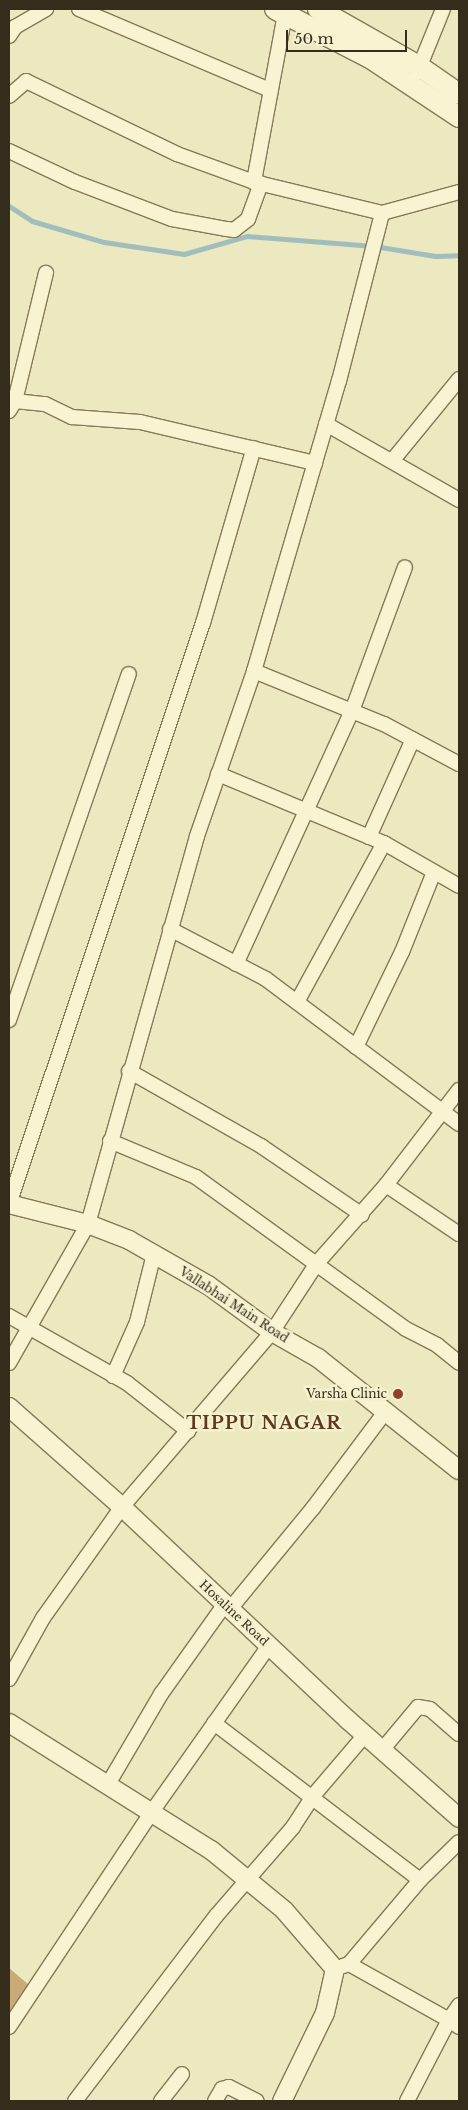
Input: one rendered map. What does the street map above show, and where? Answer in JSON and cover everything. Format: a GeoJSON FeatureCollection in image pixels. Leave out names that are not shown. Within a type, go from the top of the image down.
{"type":"FeatureCollection","features":[{"type":"Feature","properties":{"kind":"main road"},"geometry":{"type":"LineString","coordinates":[[318,9],[341,14],[416,75],[459,117]]}},
{"type":"Feature","properties":{"kind":"main road"},"geometry":{"type":"LineString","coordinates":[[280,12],[325,36],[459,94]]}},
{"type":"Feature","properties":{"kind":"street"},"geometry":{"type":"LineString","coordinates":[[9,36],[15,27],[46,9]]}},
{"type":"Feature","properties":{"kind":"street"},"geometry":{"type":"LineString","coordinates":[[78,9],[270,90]]}},
{"type":"Feature","properties":{"kind":"street"},"geometry":{"type":"LineString","coordinates":[[416,75],[442,9]]}},
{"type":"Feature","properties":{"kind":"street"},"geometry":{"type":"LineString","coordinates":[[9,151],[75,182],[172,219],[234,230],[248,219],[257,183],[280,12]]}},
{"type":"Feature","properties":{"kind":"street"},"geometry":{"type":"LineString","coordinates":[[325,36],[341,14]]}},
{"type":"Feature","properties":{"kind":"street"},"geometry":{"type":"LineString","coordinates":[[10,91],[26,81],[177,154],[257,183],[382,213],[459,192]]}},
{"type":"Feature","properties":{"kind":"street"},"geometry":{"type":"LineString","coordinates":[[9,1362],[88,1224],[170,929],[218,774],[254,671],[315,463],[382,213]]}},
{"type":"Feature","properties":{"kind":"street"},"geometry":{"type":"LineString","coordinates":[[46,273],[12,406],[45,404],[72,417],[140,422],[315,463]]}},
{"type":"Feature","properties":{"kind":"street"},"geometry":{"type":"LineString","coordinates":[[392,461],[459,379]]}},
{"type":"Feature","properties":{"kind":"street"},"geometry":{"type":"LineString","coordinates":[[326,424],[458,497]]}},
{"type":"Feature","properties":{"kind":"street"},"geometry":{"type":"LineString","coordinates":[[9,1204],[203,623],[254,448]]}},
{"type":"Feature","properties":{"kind":"street"},"geometry":{"type":"LineString","coordinates":[[236,964],[352,711],[405,567]]}},
{"type":"Feature","properties":{"kind":"street"},"geometry":{"type":"LineString","coordinates":[[254,671],[352,711],[413,739],[459,764]]}},
{"type":"Feature","properties":{"kind":"street"},"geometry":{"type":"LineString","coordinates":[[9,1020],[129,674]]}},
{"type":"Feature","properties":{"kind":"street"},"geometry":{"type":"LineString","coordinates":[[369,837],[413,739]]}},
{"type":"Feature","properties":{"kind":"street"},"geometry":{"type":"LineString","coordinates":[[218,774],[369,837],[459,886]]}},
{"type":"Feature","properties":{"kind":"street"},"geometry":{"type":"LineString","coordinates":[[296,1002],[384,844]]}},
{"type":"Feature","properties":{"kind":"street"},"geometry":{"type":"LineString","coordinates":[[356,1047],[402,952],[434,872]]}},
{"type":"Feature","properties":{"kind":"street"},"geometry":{"type":"LineString","coordinates":[[170,929],[266,979],[459,1124]]}},
{"type":"Feature","properties":{"kind":"street"},"geometry":{"type":"LineString","coordinates":[[130,1072],[261,1146],[362,1215]]}},
{"type":"Feature","properties":{"kind":"street"},"geometry":{"type":"LineString","coordinates":[[9,1679],[43,1618],[122,1507],[272,1332],[317,1263],[362,1215],[459,1090]]}},
{"type":"Feature","properties":{"kind":"street"},"geometry":{"type":"LineString","coordinates":[[110,1140],[196,1177],[459,1363]]}},
{"type":"Feature","properties":{"kind":"street"},"geometry":{"type":"LineString","coordinates":[[386,1185],[459,1234]]}},
{"type":"Feature","properties":{"kind":"street","name":"Vallabhai Main Road"},"geometry":{"type":"LineString","coordinates":[[9,1204],[88,1224],[154,1254],[208,1285],[272,1332],[318,1358],[459,1470]]}},
{"type":"Feature","properties":{"kind":"street"},"geometry":{"type":"LineString","coordinates":[[113,1376],[137,1322],[154,1254]]}},
{"type":"Feature","properties":{"kind":"street"},"geometry":{"type":"LineString","coordinates":[[9,1316],[113,1376],[188,1431]]}},
{"type":"Feature","properties":{"kind":"street","name":"Hosaline Road"},"geometry":{"type":"LineString","coordinates":[[9,1407],[122,1507],[365,1735],[459,1818]]}},
{"type":"Feature","properties":{"kind":"street"},"geometry":{"type":"LineString","coordinates":[[107,1786],[161,1694],[227,1607],[313,1508],[385,1412]]}},
{"type":"Feature","properties":{"kind":"street"},"geometry":{"type":"LineString","coordinates":[[9,2027],[151,1813],[269,1646]]}},
{"type":"Feature","properties":{"kind":"street"},"geometry":{"type":"LineString","coordinates":[[382,1750],[418,1707],[430,1709],[459,1734]]}},
{"type":"Feature","properties":{"kind":"street"},"geometry":{"type":"LineString","coordinates":[[9,1723],[211,1850],[284,1910],[342,1967],[454,2024]]}},
{"type":"Feature","properties":{"kind":"street"},"geometry":{"type":"LineString","coordinates":[[214,1723],[313,1796],[420,1880]]}},
{"type":"Feature","properties":{"kind":"street"},"geometry":{"type":"LineString","coordinates":[[75,2101],[216,1916],[248,1881],[313,1796],[365,1735]]}},
{"type":"Feature","properties":{"kind":"street"},"geometry":{"type":"LineString","coordinates":[[282,2101],[325,2013],[342,1967],[420,1880],[459,1842]]}},
{"type":"Feature","properties":{"kind":"street"},"geometry":{"type":"LineString","coordinates":[[407,2101],[454,2024],[459,2005]]}},
{"type":"Feature","properties":{"kind":"street"},"geometry":{"type":"LineString","coordinates":[[161,2101],[182,2074]]}},
{"type":"Feature","properties":{"kind":"street"},"geometry":{"type":"LineString","coordinates":[[215,2101],[222,2089],[229,2087],[257,2101]]}},
{"type":"Feature","properties":{"kind":"building"},"geometry":{"type":"Polygon","coordinates":[[[9,1968],[29,1985],[9,2012],[9,1968]]]}},
{"type":"Feature","properties":{"kind":"waterway"},"geometry":{"type":"LineString","coordinates":[[9,206],[32,221],[104,242],[184,254],[247,236],[374,246],[435,256],[459,255]]}},
{"type":"Feature","properties":{"kind":"place","name":"Varsha Clinic"},"geometry":{"type":"Point","coordinates":[398,1394]}},
{"type":"Feature","properties":{"kind":"district","name":"TIPPU NAGAR"},"geometry":{"type":"Point","coordinates":[264,1423]}}]}
